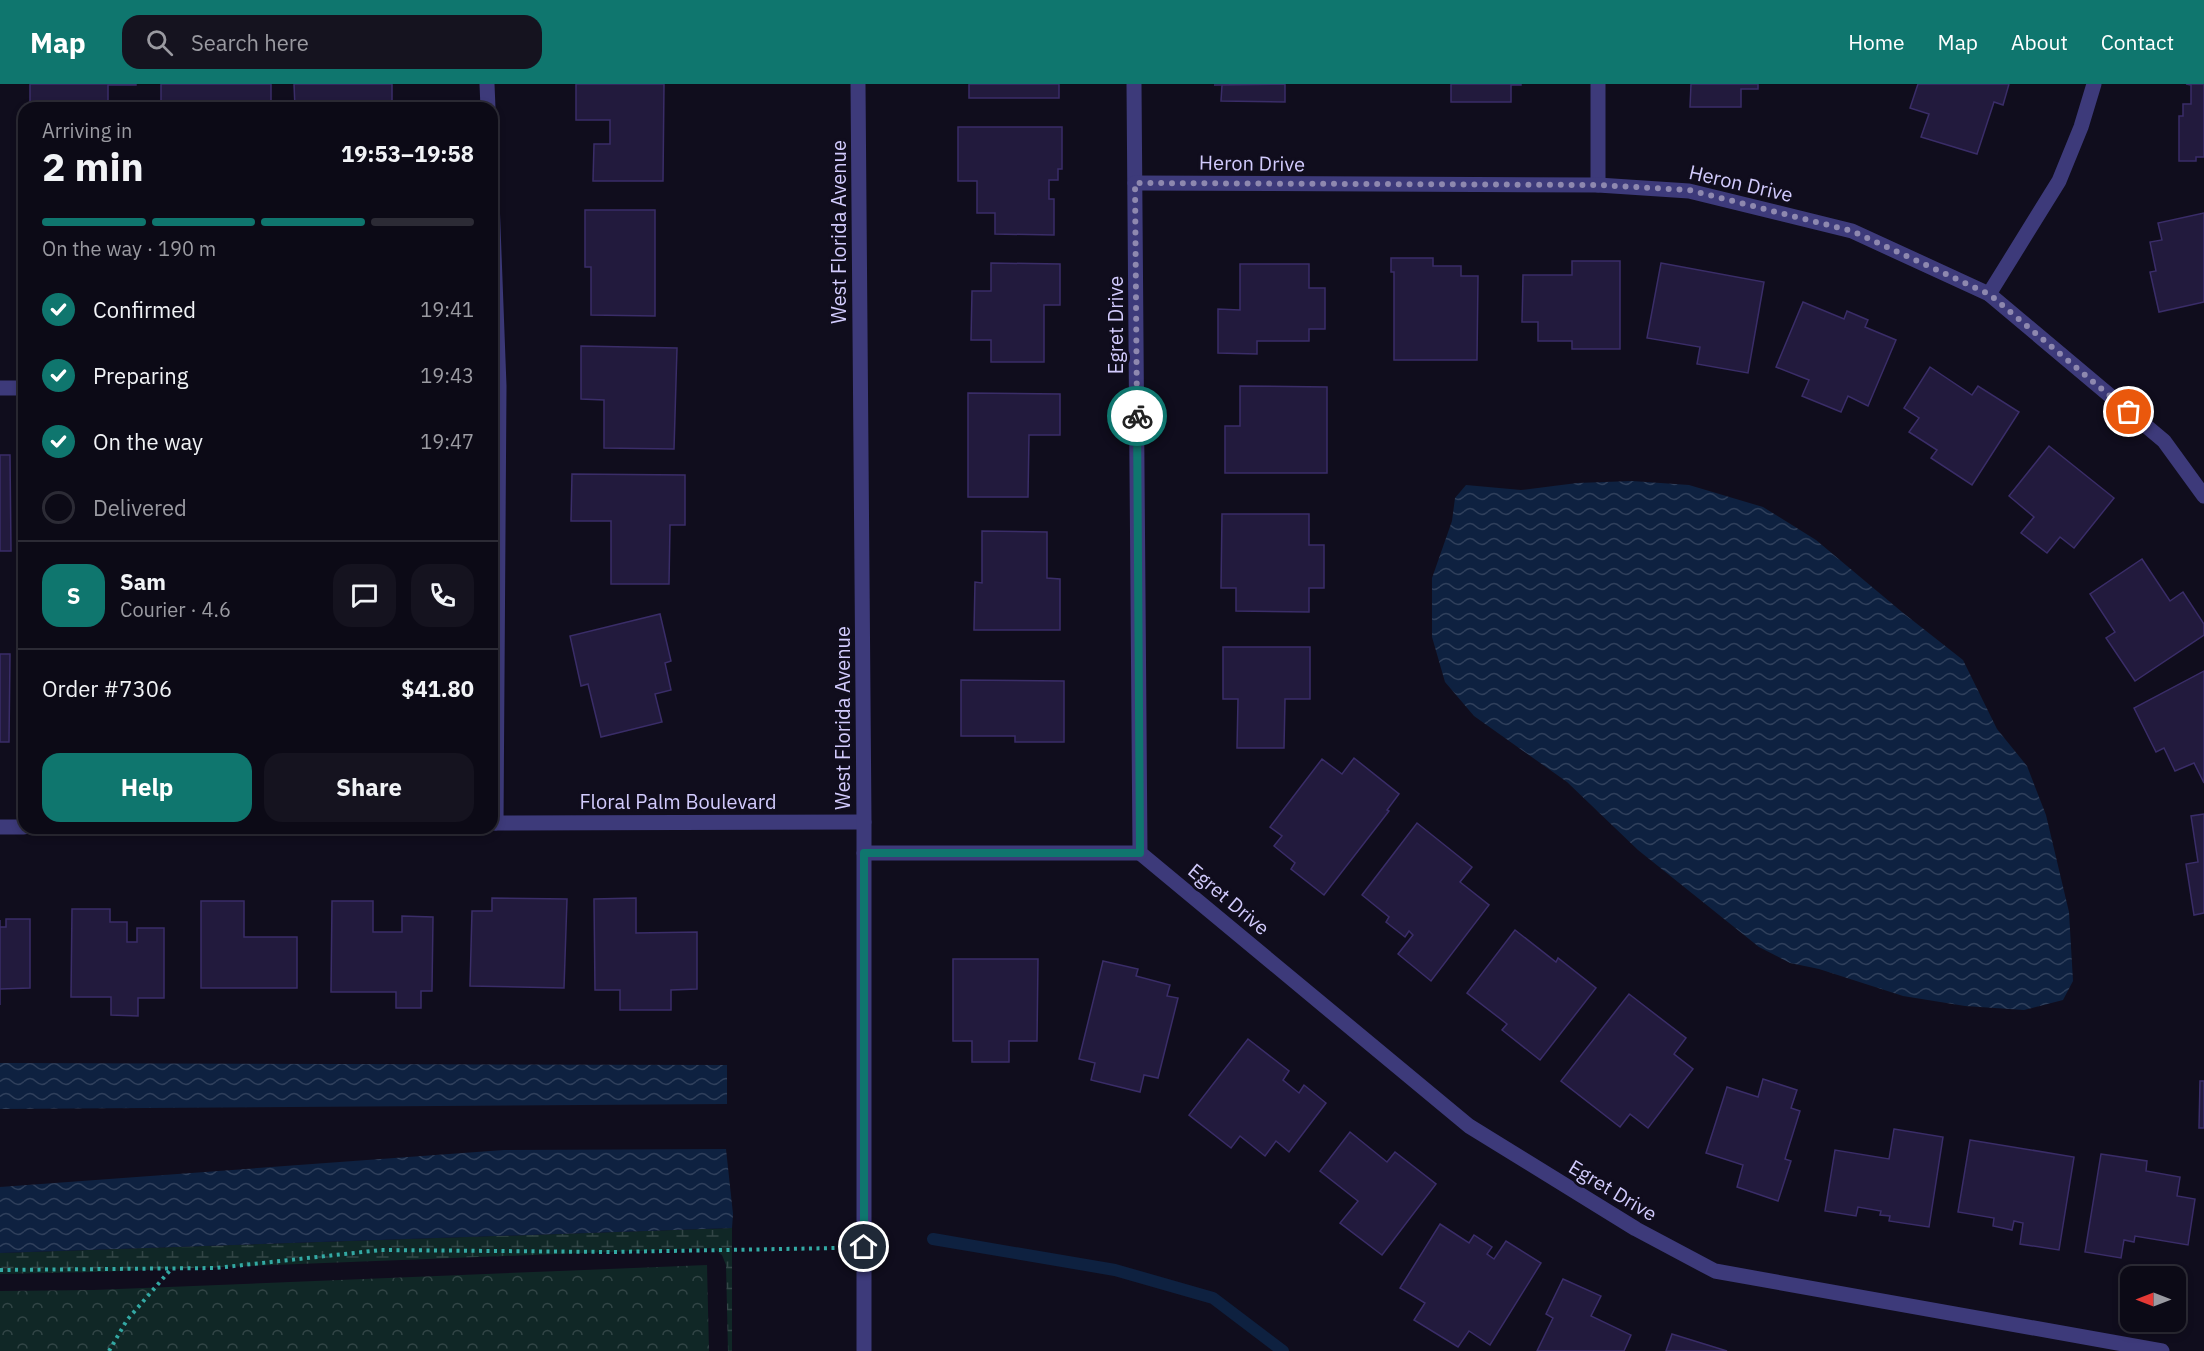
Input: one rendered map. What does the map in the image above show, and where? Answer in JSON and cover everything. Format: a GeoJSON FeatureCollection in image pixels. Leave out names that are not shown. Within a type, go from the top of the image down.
{"type":"FeatureCollection","features":[{"type":"Feature","properties":{"kind":"street"},"geometry":{"type":"LineString","coordinates":[[487,84],[488,102]]}},
{"type":"Feature","properties":{"kind":"street","name":"West Florida Avenue"},"geometry":{"type":"LineString","coordinates":[[858,84],[864,822],[864,1351]]}},
{"type":"Feature","properties":{"kind":"street","name":"Egret Drive"},"geometry":{"type":"LineString","coordinates":[[1134,84],[1140,853],[1469,1126],[1636,1229],[1715,1271],[2162,1351]]}},
{"type":"Feature","properties":{"kind":"street"},"geometry":{"type":"LineString","coordinates":[[1598,84],[1598,185]]}},
{"type":"Feature","properties":{"kind":"street"},"geometry":{"type":"LineString","coordinates":[[1989,294],[2059,181],[2081,127],[2094,84]]}},
{"type":"Feature","properties":{"kind":"street","name":"Heron Drive"},"geometry":{"type":"LineString","coordinates":[[1135,183],[1598,185],[1689,190],[1852,231],[1989,294],[2164,441],[2204,496]]}},
{"type":"Feature","properties":{"kind":"street"},"geometry":{"type":"LineString","coordinates":[[0,388],[18,388]]}},
{"type":"Feature","properties":{"kind":"street","name":"Floral Palm Boulevard"},"geometry":{"type":"LineString","coordinates":[[498,823],[864,822]]}},
{"type":"Feature","properties":{"kind":"street"},"geometry":{"type":"LineString","coordinates":[[0,827],[18,827]]}},
{"type":"Feature","properties":{"kind":"street"},"geometry":{"type":"LineString","coordinates":[[864,853],[1140,853]]}},
{"type":"Feature","properties":{"kind":"path"},"geometry":{"type":"LineString","coordinates":[[0,1270],[216,1268],[381,1250],[610,1252],[864,1247]]}},
{"type":"Feature","properties":{"kind":"path"},"geometry":{"type":"LineString","coordinates":[[109,1351],[127,1320],[173,1268]]}},
{"type":"Feature","properties":{"kind":"green space"},"geometry":{"type":"Polygon","coordinates":[[[732,1228],[732,1351],[728,1351],[726,1265],[722,1255],[713,1248],[0,1274],[0,1253],[732,1228]]]}},
{"type":"Feature","properties":{"kind":"green space"},"geometry":{"type":"Polygon","coordinates":[[[707,1265],[709,1351],[0,1351],[0,1291],[94,1290],[707,1265]]]}},
{"type":"Feature","properties":{"kind":"water"},"geometry":{"type":"Polygon","coordinates":[[[1632,481],[1689,485],[1763,507],[1816,540],[1963,660],[1997,729],[2027,766],[2046,815],[2069,912],[2073,981],[2063,1000],[2024,1010],[1965,1006],[1903,996],[1819,969],[1790,963],[1759,947],[1638,850],[1567,782],[1474,716],[1445,682],[1432,637],[1432,578],[1452,521],[1455,498],[1466,485],[1521,490],[1577,483],[1632,481]]]}},
{"type":"Feature","properties":{"kind":"water"},"geometry":{"type":"Polygon","coordinates":[[[0,1063],[727,1065],[727,1104],[0,1109],[0,1063]]]}},
{"type":"Feature","properties":{"kind":"water"},"geometry":{"type":"Polygon","coordinates":[[[726,1149],[733,1214],[732,1228],[0,1253],[0,1187],[504,1150],[726,1149]]]}},
{"type":"Feature","properties":{"kind":"building"},"geometry":{"type":"Polygon","coordinates":[[[30,84],[136,84],[108,85],[108,102],[30,102],[30,84]]]}},
{"type":"Feature","properties":{"kind":"building"},"geometry":{"type":"Polygon","coordinates":[[[161,84],[271,84],[271,102],[161,102],[161,84]]]}},
{"type":"Feature","properties":{"kind":"building"},"geometry":{"type":"Polygon","coordinates":[[[294,84],[392,84],[392,102],[295,102],[294,84]]]}},
{"type":"Feature","properties":{"kind":"building"},"geometry":{"type":"Polygon","coordinates":[[[576,84],[664,84],[663,181],[593,181],[594,144],[610,144],[610,120],[576,120],[576,84]]]}},
{"type":"Feature","properties":{"kind":"building"},"geometry":{"type":"Polygon","coordinates":[[[969,84],[1059,84],[1059,98],[969,98],[969,84]]]}},
{"type":"Feature","properties":{"kind":"building"},"geometry":{"type":"Polygon","coordinates":[[[1285,84],[1285,102],[1221,101],[1222,85],[1214,85],[1285,84]]]}},
{"type":"Feature","properties":{"kind":"building"},"geometry":{"type":"Polygon","coordinates":[[[1451,84],[1521,85],[1511,85],[1511,102],[1451,102],[1451,84]]]}},
{"type":"Feature","properties":{"kind":"building"},"geometry":{"type":"Polygon","coordinates":[[[1691,84],[1758,84],[1758,89],[1741,89],[1741,107],[1690,107],[1691,84]]]}},
{"type":"Feature","properties":{"kind":"building"},"geometry":{"type":"Polygon","coordinates":[[[1918,84],[2009,84],[2003,105],[1994,102],[1977,154],[1921,137],[1929,114],[1910,108],[1918,84]]]}},
{"type":"Feature","properties":{"kind":"building"},"geometry":{"type":"Polygon","coordinates":[[[2186,84],[2204,84],[2204,157],[2196,157],[2196,161],[2179,161],[2179,116],[2183,116],[2183,104],[2191,104],[2191,85],[2186,84]]]}},
{"type":"Feature","properties":{"kind":"building"},"geometry":{"type":"Polygon","coordinates":[[[958,127],[1062,127],[1062,169],[1058,169],[1058,180],[1049,180],[1049,199],[1054,199],[1054,235],[995,234],[995,213],[977,213],[977,181],[958,181],[958,127]]]}},
{"type":"Feature","properties":{"kind":"building"},"geometry":{"type":"Polygon","coordinates":[[[585,210],[655,210],[655,316],[591,315],[591,267],[585,267],[585,210]]]}},
{"type":"Feature","properties":{"kind":"building"},"geometry":{"type":"Polygon","coordinates":[[[2204,213],[2204,302],[2159,312],[2150,272],[2156,271],[2150,242],[2162,240],[2158,223],[2204,213]]]}},
{"type":"Feature","properties":{"kind":"building"},"geometry":{"type":"Polygon","coordinates":[[[1391,258],[1433,258],[1433,266],[1461,266],[1461,276],[1478,276],[1477,360],[1394,360],[1394,272],[1391,272],[1391,258]]]}},
{"type":"Feature","properties":{"kind":"building"},"geometry":{"type":"Polygon","coordinates":[[[1572,261],[1620,261],[1620,349],[1572,349],[1572,341],[1538,341],[1538,322],[1522,322],[1523,275],[1572,275],[1572,261]]]}},
{"type":"Feature","properties":{"kind":"building"},"geometry":{"type":"Polygon","coordinates":[[[991,263],[1060,264],[1060,305],[1044,305],[1044,362],[991,362],[991,340],[971,340],[972,291],[991,291],[991,263]]]}},
{"type":"Feature","properties":{"kind":"building"},"geometry":{"type":"Polygon","coordinates":[[[1661,263],[1764,282],[1748,373],[1697,364],[1700,347],[1647,338],[1661,263]]]}},
{"type":"Feature","properties":{"kind":"building"},"geometry":{"type":"Polygon","coordinates":[[[1240,264],[1309,264],[1309,288],[1325,288],[1325,329],[1309,329],[1309,341],[1257,341],[1257,354],[1218,353],[1218,309],[1240,310],[1240,264]]]}},
{"type":"Feature","properties":{"kind":"building"},"geometry":{"type":"Polygon","coordinates":[[[1803,302],[1844,319],[1847,311],[1868,320],[1865,327],[1896,340],[1868,406],[1848,396],[1841,412],[1802,396],[1809,380],[1776,367],[1803,302]]]}},
{"type":"Feature","properties":{"kind":"building"},"geometry":{"type":"Polygon","coordinates":[[[581,346],[677,348],[674,449],[604,448],[604,400],[581,399],[581,346]]]}},
{"type":"Feature","properties":{"kind":"building"},"geometry":{"type":"Polygon","coordinates":[[[1930,367],[1972,395],[1978,386],[2019,412],[1972,485],[1931,458],[1937,450],[1909,432],[1919,418],[1904,408],[1930,367]]]}},
{"type":"Feature","properties":{"kind":"building"},"geometry":{"type":"Polygon","coordinates":[[[1240,386],[1327,387],[1327,473],[1225,473],[1225,426],[1240,426],[1240,386]]]}},
{"type":"Feature","properties":{"kind":"building"},"geometry":{"type":"Polygon","coordinates":[[[968,393],[1060,394],[1060,435],[1029,435],[1028,497],[968,497],[968,393]]]}},
{"type":"Feature","properties":{"kind":"building"},"geometry":{"type":"Polygon","coordinates":[[[2049,446],[2114,498],[2074,548],[2060,537],[2047,553],[2021,533],[2034,517],[2009,496],[2049,446]]]}},
{"type":"Feature","properties":{"kind":"building"},"geometry":{"type":"Polygon","coordinates":[[[0,455],[10,455],[11,551],[0,551],[0,455]]]}},
{"type":"Feature","properties":{"kind":"building"},"geometry":{"type":"Polygon","coordinates":[[[572,474],[685,475],[685,525],[670,525],[669,584],[611,584],[611,521],[571,521],[572,474]]]}},
{"type":"Feature","properties":{"kind":"building"},"geometry":{"type":"Polygon","coordinates":[[[1222,514],[1309,514],[1309,545],[1324,545],[1324,588],[1309,588],[1309,612],[1236,611],[1236,588],[1221,588],[1222,514]]]}},
{"type":"Feature","properties":{"kind":"building"},"geometry":{"type":"Polygon","coordinates":[[[982,531],[1047,532],[1047,578],[1060,579],[1060,630],[974,630],[975,582],[982,583],[982,531]]]}},
{"type":"Feature","properties":{"kind":"building"},"geometry":{"type":"Polygon","coordinates":[[[2142,559],[2170,601],[2183,592],[2204,624],[2204,635],[2135,681],[2106,638],[2115,632],[2090,594],[2142,559]]]}},
{"type":"Feature","properties":{"kind":"building"},"geometry":{"type":"Polygon","coordinates":[[[660,614],[671,661],[665,663],[671,690],[655,694],[662,722],[601,737],[588,684],[581,686],[570,636],[660,614]]]}},
{"type":"Feature","properties":{"kind":"building"},"geometry":{"type":"Polygon","coordinates":[[[1223,647],[1310,647],[1310,699],[1285,699],[1284,748],[1237,748],[1238,699],[1223,699],[1223,647]]]}},
{"type":"Feature","properties":{"kind":"building"},"geometry":{"type":"Polygon","coordinates":[[[0,654],[10,654],[9,742],[0,742],[0,654]]]}},
{"type":"Feature","properties":{"kind":"building"},"geometry":{"type":"Polygon","coordinates":[[[2204,671],[2204,783],[2194,763],[2175,771],[2164,748],[2156,752],[2134,708],[2204,671]]]}},
{"type":"Feature","properties":{"kind":"building"},"geometry":{"type":"Polygon","coordinates":[[[961,680],[1064,681],[1064,742],[1015,742],[1015,736],[961,736],[961,680]]]}},
{"type":"Feature","properties":{"kind":"building"},"geometry":{"type":"Polygon","coordinates":[[[1354,758],[1399,794],[1387,810],[1389,811],[1324,895],[1291,869],[1295,863],[1274,846],[1282,836],[1270,827],[1322,759],[1342,774],[1354,758]]]}},
{"type":"Feature","properties":{"kind":"building"},"geometry":{"type":"Polygon","coordinates":[[[2204,814],[2204,913],[2194,915],[2186,864],[2198,862],[2191,816],[2204,814]]]}},
{"type":"Feature","properties":{"kind":"building"},"geometry":{"type":"Polygon","coordinates":[[[1417,823],[1472,867],[1460,882],[1489,905],[1431,981],[1398,954],[1413,935],[1409,931],[1405,937],[1386,922],[1389,917],[1362,895],[1417,823]]]}},
{"type":"Feature","properties":{"kind":"building"},"geometry":{"type":"Polygon","coordinates":[[[492,898],[567,899],[564,988],[470,986],[472,911],[492,911],[492,898]]]}},
{"type":"Feature","properties":{"kind":"building"},"geometry":{"type":"Polygon","coordinates":[[[636,898],[636,933],[697,932],[697,989],[671,990],[671,1010],[620,1010],[620,990],[595,990],[594,899],[636,898]]]}},
{"type":"Feature","properties":{"kind":"building"},"geometry":{"type":"Polygon","coordinates":[[[201,901],[244,901],[244,937],[297,937],[297,988],[201,988],[201,901]]]}},
{"type":"Feature","properties":{"kind":"building"},"geometry":{"type":"Polygon","coordinates":[[[332,901],[373,901],[373,932],[402,932],[402,916],[433,917],[432,991],[421,991],[421,1008],[396,1008],[396,992],[331,992],[332,901]]]}},
{"type":"Feature","properties":{"kind":"building"},"geometry":{"type":"Polygon","coordinates":[[[72,909],[110,909],[110,922],[127,922],[127,942],[137,942],[137,928],[164,928],[164,998],[138,998],[138,1016],[111,1015],[111,997],[71,997],[72,909]]]}},
{"type":"Feature","properties":{"kind":"building"},"geometry":{"type":"Polygon","coordinates":[[[6,919],[30,919],[30,988],[0,989],[0,927],[6,927],[6,919]]]}},
{"type":"Feature","properties":{"kind":"building"},"geometry":{"type":"Polygon","coordinates":[[[1515,930],[1556,962],[1558,958],[1596,988],[1540,1060],[1502,1030],[1507,1024],[1467,993],[1515,930]]]}},
{"type":"Feature","properties":{"kind":"building"},"geometry":{"type":"Polygon","coordinates":[[[953,959],[1038,959],[1037,1041],[1009,1041],[1009,1062],[972,1062],[972,1041],[953,1041],[953,959]]]}},
{"type":"Feature","properties":{"kind":"building"},"geometry":{"type":"Polygon","coordinates":[[[1103,961],[1138,969],[1136,976],[1170,985],[1167,996],[1178,998],[1158,1078],[1144,1075],[1140,1092],[1091,1080],[1095,1063],[1079,1059],[1103,961]]]}},
{"type":"Feature","properties":{"kind":"building"},"geometry":{"type":"Polygon","coordinates":[[[1629,994],[1686,1038],[1674,1054],[1693,1069],[1648,1128],[1630,1114],[1620,1127],[1561,1081],[1629,994]]]}},
{"type":"Feature","properties":{"kind":"building"},"geometry":{"type":"Polygon","coordinates":[[[1248,1039],[1289,1071],[1283,1080],[1299,1093],[1304,1085],[1326,1103],[1289,1152],[1276,1141],[1265,1156],[1240,1136],[1231,1148],[1189,1115],[1248,1039]]]}},
{"type":"Feature","properties":{"kind":"building"},"geometry":{"type":"Polygon","coordinates":[[[1763,1079],[1797,1090],[1791,1108],[1800,1111],[1785,1159],[1791,1161],[1778,1201],[1737,1187],[1743,1165],[1706,1153],[1727,1087],[1758,1097],[1763,1079]]]}},
{"type":"Feature","properties":{"kind":"building"},"geometry":{"type":"Polygon","coordinates":[[[2200,1081],[2204,1081],[2204,1128],[2199,1128],[2200,1081]]]}},
{"type":"Feature","properties":{"kind":"building"},"geometry":{"type":"Polygon","coordinates":[[[1894,1129],[1943,1137],[1929,1227],[1889,1221],[1890,1216],[1880,1215],[1881,1211],[1858,1207],[1856,1216],[1825,1211],[1835,1150],[1889,1159],[1894,1129]]]}},
{"type":"Feature","properties":{"kind":"building"},"geometry":{"type":"Polygon","coordinates":[[[1350,1132],[1387,1162],[1395,1152],[1436,1184],[1382,1255],[1340,1223],[1358,1201],[1320,1171],[1350,1132]]]}},
{"type":"Feature","properties":{"kind":"building"},"geometry":{"type":"Polygon","coordinates":[[[1970,1140],[2074,1157],[2059,1250],[2020,1244],[2023,1223],[2014,1221],[2012,1230],[1993,1226],[1994,1218],[1958,1212],[1970,1140]]]}},
{"type":"Feature","properties":{"kind":"building"},"geometry":{"type":"Polygon","coordinates":[[[2101,1154],[2147,1161],[2146,1171],[2180,1177],[2177,1196],[2195,1199],[2188,1245],[2135,1236],[2134,1242],[2124,1240],[2121,1258],[2085,1252],[2101,1154]]]}},
{"type":"Feature","properties":{"kind":"building"},"geometry":{"type":"Polygon","coordinates":[[[1440,1224],[1469,1243],[1474,1235],[1492,1247],[1487,1254],[1494,1259],[1506,1241],[1541,1263],[1490,1345],[1469,1331],[1458,1347],[1414,1320],[1425,1303],[1400,1288],[1440,1224]]]}},
{"type":"Feature","properties":{"kind":"building"},"geometry":{"type":"Polygon","coordinates":[[[1563,1279],[1601,1296],[1591,1316],[1631,1335],[1624,1351],[1537,1351],[1553,1318],[1546,1314],[1563,1279]]]}},
{"type":"Feature","properties":{"kind":"building"},"geometry":{"type":"Polygon","coordinates":[[[1672,1334],[1727,1351],[1666,1351],[1672,1334]]]}},
{"type":"Feature","properties":{"kind":"waterway"},"geometry":{"type":"LineString","coordinates":[[933,1239],[1115,1270],[1213,1298],[1283,1351]]}},
{"type":"Feature","properties":{"kind":"way so far"},"geometry":{"type":"LineString","coordinates":[[1137,416],[1135,183],[1598,185],[1689,190],[1852,231],[1989,294],[2129,412]]}},
{"type":"Feature","properties":{"kind":"route"},"geometry":{"type":"LineString","coordinates":[[864,1247],[864,853],[1140,853],[1137,416]]}}]}
